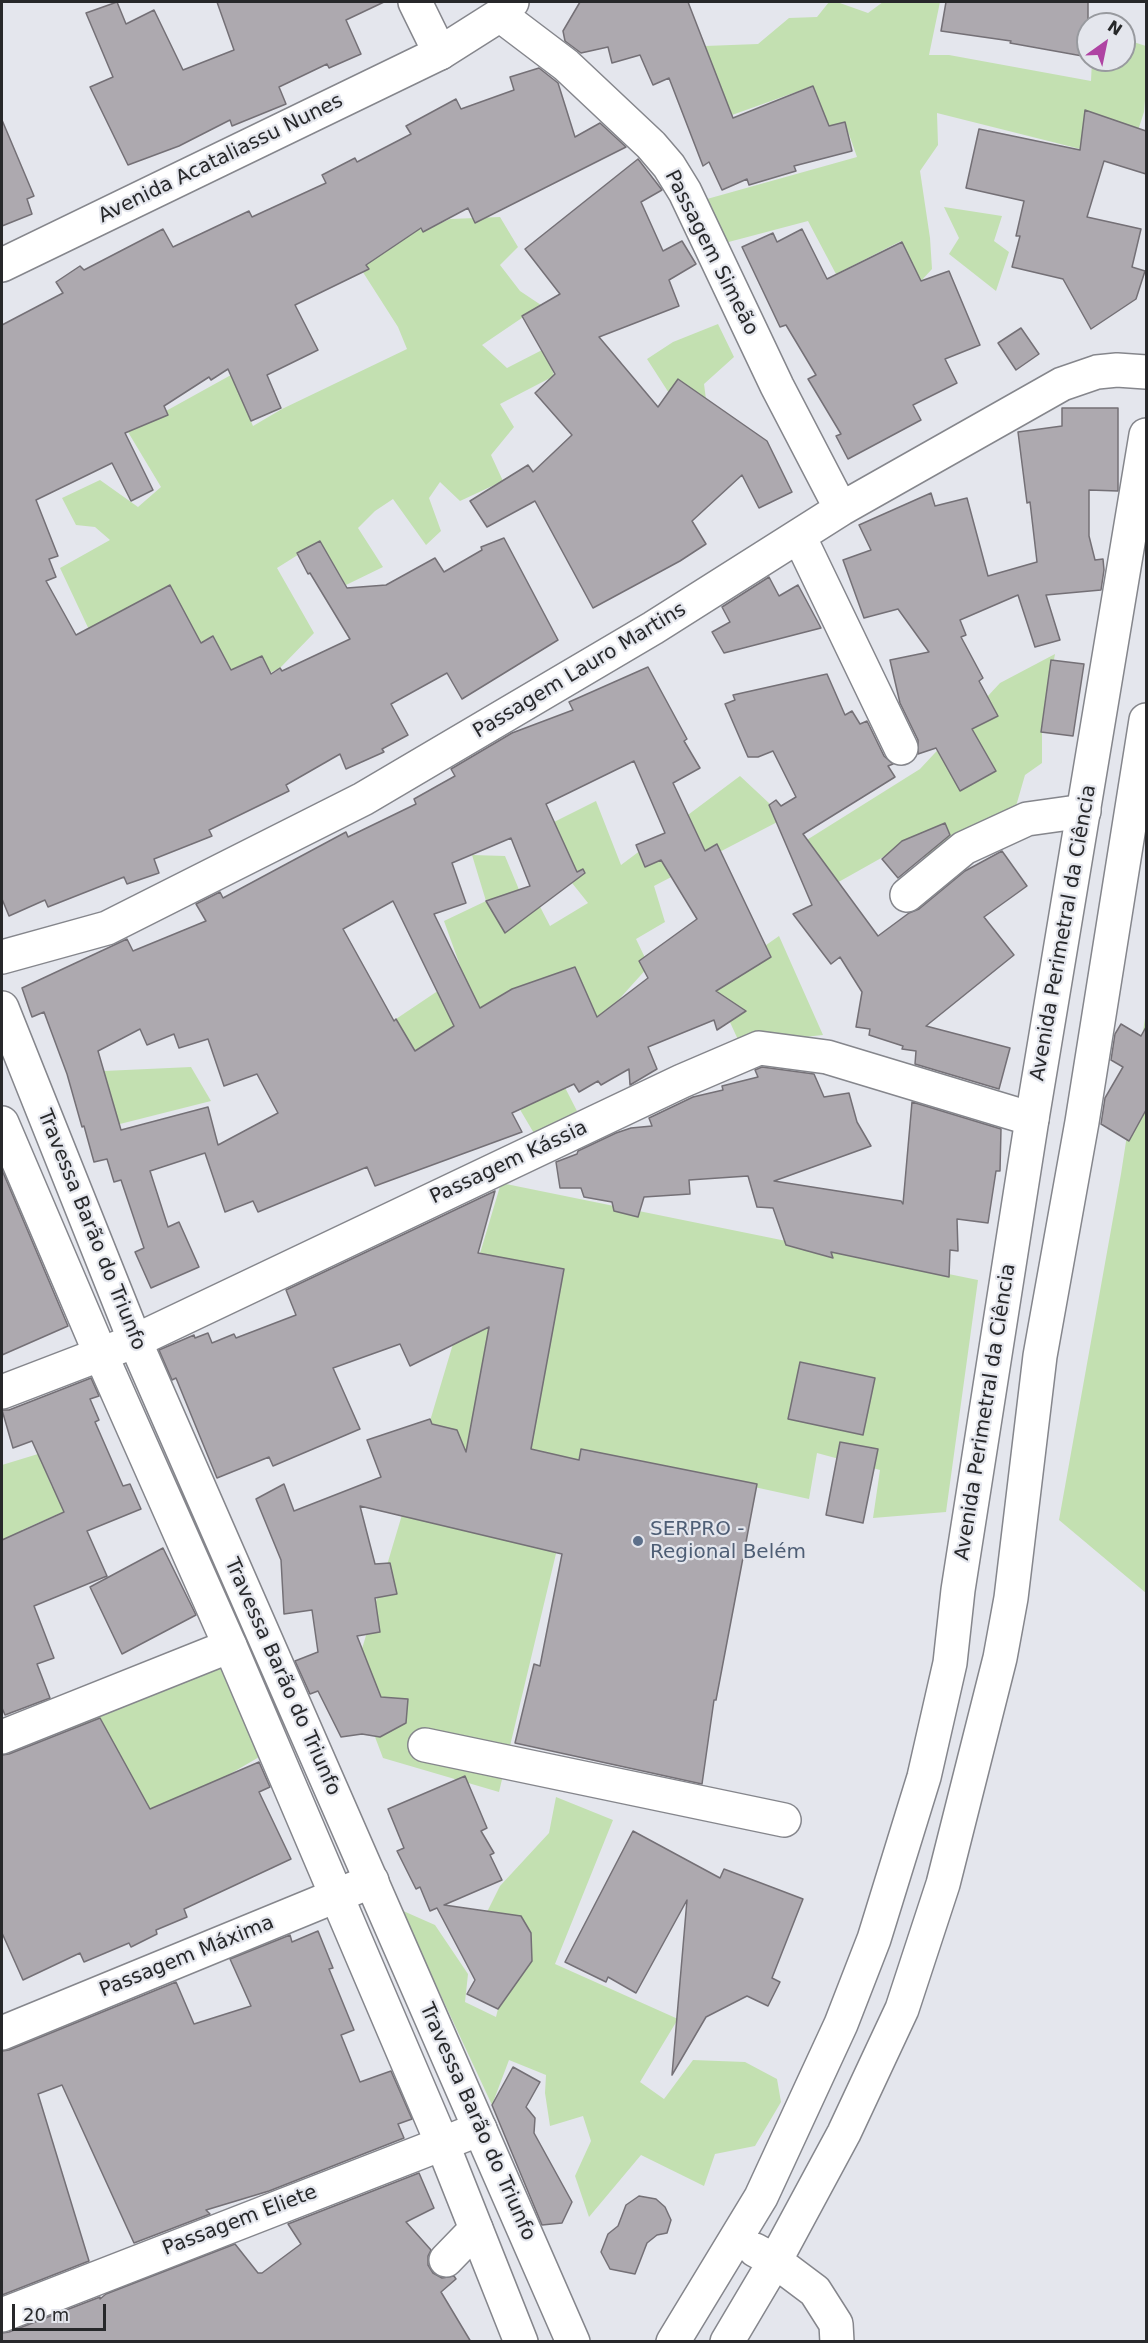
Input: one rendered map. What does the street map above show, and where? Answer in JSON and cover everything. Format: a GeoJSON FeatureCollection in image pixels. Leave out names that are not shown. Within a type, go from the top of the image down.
{"type":"FeatureCollection","features":[{"type":"Feature","properties":{"kind":"street"},"geometry":{"type":"LineString","coordinates":[[415,2],[440,53]]}},
{"type":"Feature","properties":{"kind":"street","name":"Passagem Simeão"},"geometry":{"type":"LineString","coordinates":[[440,53],[506,8],[651,145],[669,166],[685,192],[777,386],[841,509]]}},
{"type":"Feature","properties":{"kind":"street","name":"Avenida Acataliassu Nunes"},"geometry":{"type":"LineString","coordinates":[[2,265],[440,53]]}},
{"type":"Feature","properties":{"kind":"street","name":"Passagem Lauro Martins"},"geometry":{"type":"LineString","coordinates":[[2,957],[107,928],[363,799],[653,628],[841,509],[1062,384],[1097,372],[1117,370],[1146,372]]}},
{"type":"Feature","properties":{"kind":"street","name":"Avenida Perimetral da Ciência"},"geometry":{"type":"LineString","coordinates":[[673,2342],[761,2197],[840,2024],[874,1939],[924,1777],[950,1664],[961,1569],[1032,1119],[1146,435]]}},
{"type":"Feature","properties":{"kind":"street"},"geometry":{"type":"LineString","coordinates":[[799,536],[901,748]]}},
{"type":"Feature","properties":{"kind":"street"},"geometry":{"type":"LineString","coordinates":[[727,2342],[776,2261],[844,2133],[902,2009],[943,1884],[999,1658],[1014,1578],[1040,1356],[1082,1122],[1146,720]]}},
{"type":"Feature","properties":{"kind":"street"},"geometry":{"type":"LineString","coordinates":[[908,895],[964,848],[1027,819],[1084,810]]}},
{"type":"Feature","properties":{"kind":"street","name":"Travessa Barão do Triunfo"},"geometry":{"type":"LineString","coordinates":[[2,1008],[135,1341],[573,2342]]}},
{"type":"Feature","properties":{"kind":"street","name":"Passagem Kássia"},"geometry":{"type":"LineString","coordinates":[[2,1392],[135,1341],[682,1081],[759,1048],[827,1057],[1032,1119]]}},
{"type":"Feature","properties":{"kind":"street","name":"Travessa Barão do Triunfo"},"geometry":{"type":"LineString","coordinates":[[2,1123],[101,1355],[230,1646],[441,2143],[521,2342]]}},
{"type":"Feature","properties":{"kind":"street"},"geometry":{"type":"LineString","coordinates":[[2,1737],[230,1646]]}},
{"type":"Feature","properties":{"kind":"street"},"geometry":{"type":"LineString","coordinates":[[425,1745],[784,1820]]}},
{"type":"Feature","properties":{"kind":"street","name":"Passagem Máxima"},"geometry":{"type":"LineString","coordinates":[[2,2033],[372,1881]]}},
{"type":"Feature","properties":{"kind":"street","name":"Passagem Eliete"},"geometry":{"type":"LineString","coordinates":[[2,2315],[480,2129]]}},
{"type":"Feature","properties":{"kind":"street"},"geometry":{"type":"LineString","coordinates":[[446,2260],[476,2229]]}},
{"type":"Feature","properties":{"kind":"street"},"geometry":{"type":"LineString","coordinates":[[735,2240],[776,2261],[815,2291],[836,2324],[837,2342]]}},
{"type":"Feature","properties":{"kind":"green space"},"geometry":{"type":"Polygon","coordinates":[[[829,2],[837,2],[868,13],[883,2],[940,2],[929,55],[949,55],[1091,81],[1091,72],[1136,72],[1136,43],[1146,46],[1144,112],[1128,161],[937,113],[938,145],[920,171],[932,269],[921,281],[901,241],[836,274],[808,221],[721,244],[707,199],[857,157],[845,123],[829,126],[813,86],[732,115],[705,46],[758,44],[789,18],[817,17],[829,2]]]}},
{"type":"Feature","properties":{"kind":"green space"},"geometry":{"type":"Polygon","coordinates":[[[944,207],[1002,216],[994,241],[1009,252],[996,291],[949,254],[959,238],[944,207]]]}},
{"type":"Feature","properties":{"kind":"green space"},"geometry":{"type":"Polygon","coordinates":[[[398,215],[423,231],[450,219],[500,217],[518,247],[500,265],[520,291],[541,305],[482,345],[507,368],[546,348],[554,376],[500,404],[514,427],[491,455],[503,481],[460,501],[440,482],[429,498],[441,531],[426,545],[393,499],[375,511],[358,528],[383,567],[346,585],[320,541],[277,568],[314,633],[280,668],[232,691],[184,651],[185,613],[170,585],[92,636],[60,568],[110,540],[95,527],[76,525],[62,498],[100,480],[138,507],[161,487],[128,432],[231,375],[253,426],[282,409],[407,349],[398,327],[359,266],[398,215]]]}},
{"type":"Feature","properties":{"kind":"green space"},"geometry":{"type":"Polygon","coordinates":[[[718,324],[734,357],[704,384],[707,407],[676,404],[647,359],[673,342],[718,324]]]}},
{"type":"Feature","properties":{"kind":"green space"},"geometry":{"type":"Polygon","coordinates":[[[1055,654],[1042,725],[1042,763],[1025,775],[1014,813],[929,864],[915,839],[835,884],[794,848],[920,769],[1000,683],[1055,654]]]}},
{"type":"Feature","properties":{"kind":"green space"},"geometry":{"type":"Polygon","coordinates":[[[740,776],[785,818],[654,886],[665,922],[636,939],[649,966],[613,1006],[607,1039],[575,967],[514,988],[577,1111],[535,1135],[466,1018],[441,1034],[421,1061],[396,1019],[463,974],[444,921],[486,901],[472,855],[505,856],[525,904],[536,899],[550,926],[588,903],[532,833],[596,801],[621,865],[740,776]]]}},
{"type":"Feature","properties":{"kind":"green space"},"geometry":{"type":"Polygon","coordinates":[[[779,936],[823,1035],[740,1044],[712,983],[779,936]]]}},
{"type":"Feature","properties":{"kind":"green space"},"geometry":{"type":"Polygon","coordinates":[[[1146,1012],[1146,1593],[1059,1520],[1121,1174],[1146,1012]]]}},
{"type":"Feature","properties":{"kind":"green space"},"geometry":{"type":"Polygon","coordinates":[[[191,1067],[211,1101],[104,1128],[82,1072],[191,1067]]]}},
{"type":"Feature","properties":{"kind":"green space"},"geometry":{"type":"Polygon","coordinates":[[[501,1183],[978,1280],[946,1512],[873,1518],[880,1470],[817,1453],[809,1499],[581,1449],[499,1792],[383,1758],[353,1679],[501,1183]]]}},
{"type":"Feature","properties":{"kind":"green space"},"geometry":{"type":"Polygon","coordinates":[[[38,1454],[52,1487],[74,1477],[92,1499],[22,1530],[30,1561],[2,1572],[2,1465],[38,1454]]]}},
{"type":"Feature","properties":{"kind":"green space"},"geometry":{"type":"Polygon","coordinates":[[[225,1661],[266,1753],[122,1837],[63,1721],[225,1661]]]}},
{"type":"Feature","properties":{"kind":"green space"},"geometry":{"type":"Polygon","coordinates":[[[556,1797],[613,1820],[555,1964],[678,2019],[640,2082],[664,2099],[693,2060],[745,2062],[777,2079],[781,2102],[755,2146],[715,2154],[704,2186],[641,2155],[589,2217],[575,2176],[591,2141],[583,2116],[550,2126],[545,2093],[546,2075],[509,2060],[492,2105],[401,1910],[435,1925],[468,1974],[465,2002],[496,2017],[498,2009],[532,1960],[531,1933],[521,1916],[484,1918],[500,1886],[549,1833],[556,1797]]]}},
{"type":"Feature","properties":{"kind":"building"},"geometry":{"type":"Polygon","coordinates":[[[117,2],[126,24],[154,10],[183,70],[234,50],[217,2],[384,2],[346,20],[361,54],[329,68],[327,64],[279,87],[286,104],[232,126],[230,120],[179,146],[128,165],[90,87],[113,77],[86,13],[117,2]]]}},
{"type":"Feature","properties":{"kind":"building"},"geometry":{"type":"Polygon","coordinates":[[[580,2],[688,2],[733,118],[813,86],[829,126],[845,122],[852,151],[794,166],[796,171],[749,185],[747,179],[722,190],[709,162],[703,166],[669,78],[653,85],[640,55],[612,63],[608,47],[581,53],[565,41],[563,31],[580,2]]]}},
{"type":"Feature","properties":{"kind":"building"},"geometry":{"type":"Polygon","coordinates":[[[946,2],[1088,2],[1088,12],[1076,12],[1076,55],[1010,43],[1011,41],[941,31],[946,2]]]}},
{"type":"Feature","properties":{"kind":"building"},"geometry":{"type":"Polygon","coordinates":[[[539,68],[558,83],[575,137],[600,123],[626,147],[475,223],[468,208],[423,232],[421,228],[366,265],[369,269],[295,305],[318,350],[267,375],[281,408],[251,421],[228,369],[211,380],[209,377],[164,406],[168,415],[125,433],[153,490],[131,501],[112,463],[36,500],[58,556],[49,559],[56,577],[46,581],[76,635],[170,585],[201,643],[213,636],[231,670],[262,656],[271,674],[280,668],[282,671],[350,639],[297,553],[320,541],[347,588],[386,585],[435,558],[444,572],[482,550],[481,547],[504,538],[558,640],[462,699],[447,673],[391,704],[408,735],[382,749],[384,752],[346,769],[340,754],[286,785],[289,791],[209,830],[212,836],[154,859],[159,873],[127,884],[124,877],[48,907],[45,900],[9,916],[2,899],[2,325],[63,293],[56,282],[80,266],[84,270],[163,229],[173,247],[249,211],[252,217],[326,183],[322,175],[355,158],[357,162],[411,134],[406,126],[456,99],[461,109],[514,90],[510,77],[539,68]]]}},
{"type":"Feature","properties":{"kind":"building"},"geometry":{"type":"Polygon","coordinates":[[[1085,110],[1146,131],[1146,174],[1104,161],[1087,217],[1141,229],[1132,267],[1145,271],[1136,299],[1091,329],[1063,279],[1012,267],[1020,236],[1016,236],[1024,201],[966,188],[979,129],[1080,150],[1085,110]]]}},
{"type":"Feature","properties":{"kind":"building"},"geometry":{"type":"Polygon","coordinates":[[[2,120],[34,196],[27,199],[32,214],[2,226],[2,120]]]}},
{"type":"Feature","properties":{"kind":"building"},"geometry":{"type":"Polygon","coordinates":[[[638,159],[662,190],[641,202],[663,251],[682,241],[696,264],[669,280],[679,306],[599,337],[658,407],[678,379],[767,441],[792,492],[759,508],[742,475],[692,521],[706,544],[680,561],[593,608],[535,501],[487,527],[470,501],[528,465],[533,472],[572,435],[535,393],[555,374],[522,316],[560,294],[525,249],[638,159]]]}},
{"type":"Feature","properties":{"kind":"building"},"geometry":{"type":"Polygon","coordinates":[[[802,229],[827,279],[902,242],[921,281],[949,271],[980,345],[945,359],[957,383],[913,405],[921,420],[848,459],[836,436],[841,434],[808,379],[816,375],[786,325],[780,327],[742,247],[773,233],[777,242],[802,229]]]}},
{"type":"Feature","properties":{"kind":"building"},"geometry":{"type":"Polygon","coordinates":[[[1021,328],[1039,354],[1016,370],[998,343],[1021,328]]]}},
{"type":"Feature","properties":{"kind":"building"},"geometry":{"type":"Polygon","coordinates":[[[1062,408],[1118,408],[1118,491],[1089,490],[1089,536],[1095,560],[1103,559],[1101,590],[1046,595],[1060,640],[1035,647],[1018,595],[960,620],[966,635],[961,637],[983,678],[979,681],[998,716],[972,729],[996,771],[960,791],[936,748],[918,754],[918,740],[900,703],[890,660],[929,652],[898,609],[864,618],[843,560],[871,550],[859,525],[931,493],[935,506],[967,498],[988,576],[1037,562],[1018,432],[1062,426],[1062,408]]]}},
{"type":"Feature","properties":{"kind":"building"},"geometry":{"type":"Polygon","coordinates":[[[769,577],[779,596],[798,585],[821,628],[724,653],[712,632],[730,622],[722,607],[769,577]]]}},
{"type":"Feature","properties":{"kind":"building"},"geometry":{"type":"Polygon","coordinates":[[[1051,660],[1084,664],[1073,736],[1041,732],[1051,660]]]}},
{"type":"Feature","properties":{"kind":"building"},"geometry":{"type":"Polygon","coordinates":[[[648,667],[687,739],[684,741],[700,768],[673,783],[705,851],[717,844],[771,957],[716,991],[746,1011],[717,1030],[714,1020],[648,1047],[657,1069],[630,1085],[629,1069],[601,1085],[598,1081],[579,1092],[574,1084],[512,1113],[522,1132],[375,1186],[367,1167],[258,1212],[253,1201],[225,1212],[205,1153],[150,1171],[168,1227],[179,1222],[199,1267],[151,1288],[135,1252],[144,1248],[121,1180],[114,1182],[107,1159],[94,1162],[67,1074],[44,1012],[32,1017],[22,988],[127,939],[133,951],[206,921],[196,904],[220,892],[223,898],[346,832],[348,837],[416,804],[414,799],[455,776],[451,769],[512,733],[573,710],[569,702],[648,667]],[[634,761],[546,804],[577,872],[583,869],[585,873],[505,933],[486,901],[530,886],[511,838],[452,863],[466,903],[434,914],[480,1008],[512,989],[575,967],[597,1017],[648,978],[639,961],[697,919],[661,860],[645,867],[636,845],[665,833],[634,761]],[[393,901],[343,929],[394,1021],[396,1019],[415,1051],[454,1026],[393,901]],[[140,1029],[98,1051],[121,1130],[208,1107],[218,1145],[278,1113],[257,1074],[224,1086],[208,1039],[179,1048],[174,1034],[147,1045],[140,1029]]]}},
{"type":"Feature","properties":{"kind":"building"},"geometry":{"type":"Polygon","coordinates":[[[827,674],[845,715],[852,711],[860,724],[867,721],[884,756],[893,764],[888,766],[895,777],[803,834],[878,936],[909,913],[919,909],[965,871],[1002,851],[1027,886],[984,917],[1014,955],[926,1026],[1010,1048],[999,1089],[915,1064],[916,1051],[902,1049],[903,1046],[869,1035],[870,1029],[856,1027],[862,992],[840,957],[831,964],[793,914],[812,905],[769,805],[776,800],[781,806],[796,797],[773,751],[758,757],[748,757],[725,704],[735,700],[733,695],[827,674]]]}},
{"type":"Feature","properties":{"kind":"building"},"geometry":{"type":"Polygon","coordinates":[[[945,823],[950,835],[898,878],[882,859],[902,841],[945,823]]]}},
{"type":"Feature","properties":{"kind":"building"},"geometry":{"type":"Polygon","coordinates":[[[1121,1024],[1141,1036],[1146,1027],[1146,1110],[1129,1141],[1101,1124],[1105,1098],[1123,1067],[1111,1060],[1115,1034],[1121,1024]]]}},
{"type":"Feature","properties":{"kind":"building"},"geometry":{"type":"Polygon","coordinates":[[[762,1067],[814,1074],[824,1097],[849,1093],[857,1122],[871,1146],[774,1181],[901,1201],[903,1204],[912,1102],[1001,1129],[1000,1171],[996,1171],[988,1223],[957,1219],[958,1251],[950,1250],[949,1277],[831,1252],[833,1258],[786,1245],[773,1208],[757,1207],[748,1176],[689,1180],[690,1194],[644,1197],[638,1217],[614,1211],[612,1202],[584,1197],[581,1188],[560,1188],[556,1162],[577,1154],[578,1151],[616,1133],[631,1128],[652,1126],[649,1118],[693,1097],[723,1090],[722,1086],[758,1077],[755,1070],[762,1067]]]}},
{"type":"Feature","properties":{"kind":"building"},"geometry":{"type":"Polygon","coordinates":[[[2,1170],[68,1326],[2,1355],[2,1170]]]}},
{"type":"Feature","properties":{"kind":"building"},"geometry":{"type":"Polygon","coordinates":[[[495,1191],[478,1253],[564,1269],[531,1449],[579,1460],[581,1449],[757,1484],[716,1700],[714,1700],[702,1784],[515,1743],[534,1664],[540,1666],[562,1554],[360,1506],[375,1564],[390,1563],[397,1594],[375,1598],[380,1632],[357,1636],[381,1697],[408,1699],[406,1723],[380,1737],[362,1734],[341,1737],[318,1691],[310,1694],[295,1661],[318,1652],[312,1610],[284,1614],[281,1560],[256,1499],[284,1484],[294,1511],[381,1477],[367,1440],[430,1419],[432,1424],[457,1430],[466,1452],[489,1327],[410,1366],[400,1344],[333,1368],[360,1429],[273,1466],[269,1457],[217,1478],[176,1378],[172,1380],[159,1350],[194,1335],[195,1338],[208,1333],[212,1343],[234,1334],[236,1338],[296,1315],[286,1290],[495,1191]]]}},
{"type":"Feature","properties":{"kind":"building"},"geometry":{"type":"Polygon","coordinates":[[[800,1362],[875,1378],[863,1435],[788,1419],[800,1362]]]}},
{"type":"Feature","properties":{"kind":"building"},"geometry":{"type":"Polygon","coordinates":[[[91,1378],[99,1396],[90,1399],[99,1420],[95,1422],[123,1486],[130,1484],[141,1509],[87,1531],[107,1576],[34,1606],[54,1658],[37,1664],[50,1698],[5,1715],[2,1708],[2,1540],[64,1512],[32,1441],[13,1448],[2,1410],[9,1410],[91,1378]]]}},
{"type":"Feature","properties":{"kind":"building"},"geometry":{"type":"Polygon","coordinates":[[[840,1442],[878,1449],[863,1523],[826,1515],[840,1442]]]}},
{"type":"Feature","properties":{"kind":"building"},"geometry":{"type":"Polygon","coordinates":[[[163,1548],[196,1615],[122,1654],[90,1587],[163,1548]]]}},
{"type":"Feature","properties":{"kind":"building"},"geometry":{"type":"Polygon","coordinates":[[[100,1718],[150,1809],[259,1762],[270,1787],[259,1792],[291,1859],[184,1909],[187,1917],[156,1930],[157,1934],[131,1947],[129,1943],[84,1962],[80,1953],[23,1980],[2,1933],[2,1755],[100,1718]]]}},
{"type":"Feature","properties":{"kind":"building"},"geometry":{"type":"Polygon","coordinates":[[[465,1776],[487,1828],[481,1831],[494,1853],[490,1855],[502,1880],[444,1905],[521,1916],[531,1933],[532,1961],[498,2009],[467,1994],[475,1980],[437,1908],[430,1911],[420,1887],[416,1889],[397,1851],[404,1848],[388,1809],[465,1776]]]}},
{"type":"Feature","properties":{"kind":"building"},"geometry":{"type":"Polygon","coordinates":[[[633,1831],[720,1878],[724,1869],[803,1899],[772,1978],[780,1982],[768,2006],[747,1996],[706,2017],[672,2075],[687,1900],[636,1993],[608,1977],[606,1982],[565,1962],[633,1831]]]}},
{"type":"Feature","properties":{"kind":"building"},"geometry":{"type":"Polygon","coordinates":[[[318,1931],[333,1968],[329,1969],[354,2030],[341,2035],[360,2082],[391,2071],[412,2119],[398,2124],[404,2138],[269,2191],[206,2210],[210,2214],[134,2243],[62,2085],[38,2094],[89,2261],[2,2295],[2,2051],[176,1982],[194,2024],[251,2006],[230,1959],[290,1935],[292,1942],[318,1931]]]}},
{"type":"Feature","properties":{"kind":"building"},"geometry":{"type":"Polygon","coordinates":[[[513,2067],[540,2082],[526,2107],[535,2118],[534,2133],[572,2202],[562,2223],[542,2225],[492,2105],[513,2067]]]}},
{"type":"Feature","properties":{"kind":"building"},"geometry":{"type":"Polygon","coordinates":[[[419,2173],[434,2208],[406,2222],[431,2250],[428,2265],[433,2273],[442,2278],[454,2276],[456,2279],[441,2292],[471,2342],[2,2342],[2,2333],[100,2297],[100,2299],[106,2294],[235,2244],[258,2273],[262,2273],[301,2244],[288,2224],[419,2173]]]}},
{"type":"Feature","properties":{"kind":"building"},"geometry":{"type":"Polygon","coordinates":[[[639,2196],[656,2199],[665,2207],[671,2220],[667,2233],[657,2235],[647,2243],[635,2274],[610,2269],[601,2252],[608,2234],[618,2226],[626,2205],[639,2196]]]}},
{"type":"Feature","properties":{"kind":"place","name":"SERPRO - Regional Belém"},"geometry":{"type":"Point","coordinates":[638,1541]}}]}
